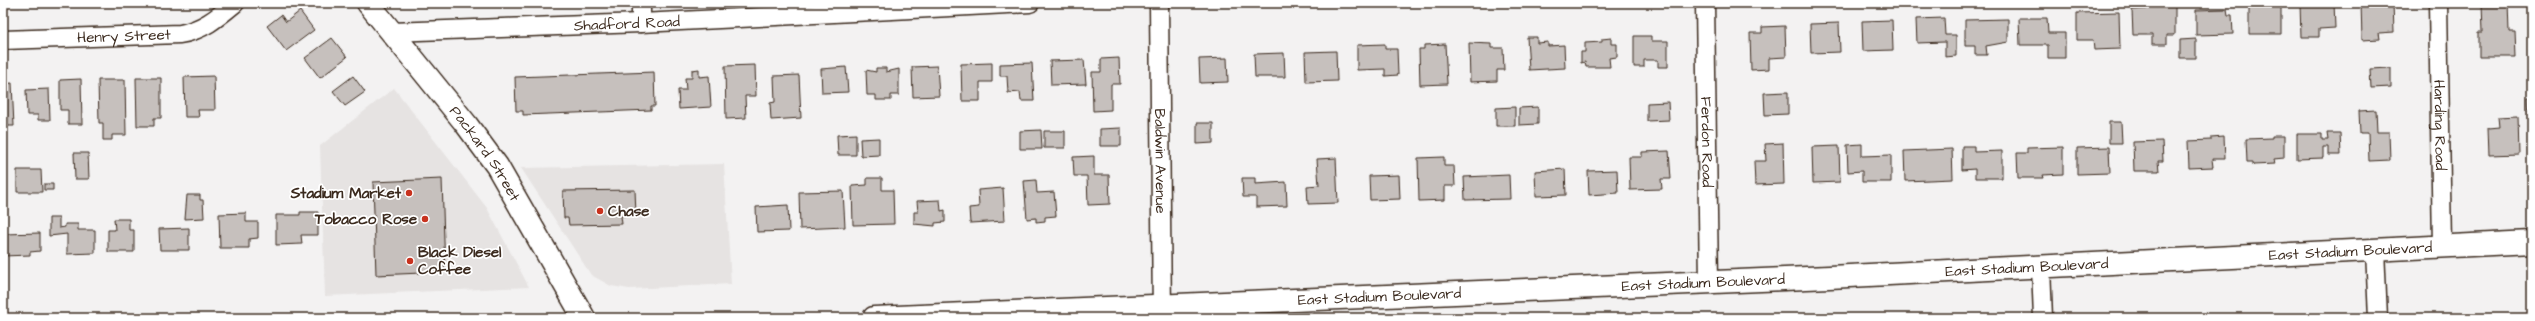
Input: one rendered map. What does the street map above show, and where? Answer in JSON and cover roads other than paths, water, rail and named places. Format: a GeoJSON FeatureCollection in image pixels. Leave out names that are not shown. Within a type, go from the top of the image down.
{"type":"FeatureCollection","features":[{"type":"Feature","properties":{"kind":"main road","name":"Packard Street"},"geometry":{"type":"LineString","coordinates":[[368,3],[466,124],[497,166],[584,318]]}},
{"type":"Feature","properties":{"kind":"main road","name":"East Stadium Boulevard"},"geometry":{"type":"LineString","coordinates":[[874,318],[1162,312],[1709,282],[2532,242]]}},
{"type":"Feature","properties":{"kind":"street","name":"Henry Street"},"geometry":{"type":"LineString","coordinates":[[3,40],[185,33],[196,31],[212,22],[235,3]]}},
{"type":"Feature","properties":{"kind":"street"},"geometry":{"type":"LineString","coordinates":[[641,3],[641,23]]}},
{"type":"Feature","properties":{"kind":"street","name":"Shadford Road"},"geometry":{"type":"LineString","coordinates":[[391,32],[641,23],[1030,3]]}},
{"type":"Feature","properties":{"kind":"street","name":"Baldwin Avenue"},"geometry":{"type":"LineString","coordinates":[[1159,3],[1162,312]]}},
{"type":"Feature","properties":{"kind":"street","name":"Ferdon Road"},"geometry":{"type":"LineString","coordinates":[[1705,3],[1709,282]]}},
{"type":"Feature","properties":{"kind":"street","name":"Harding Road"},"geometry":{"type":"LineString","coordinates":[[2438,3],[2442,246]]}},
{"type":"Feature","properties":{"kind":"street"},"geometry":{"type":"LineString","coordinates":[[2375,250],[2378,318]]}},
{"type":"Feature","properties":{"kind":"street"},"geometry":{"type":"LineString","coordinates":[[2042,266],[2043,318]]}},
{"type":"Feature","properties":{"kind":"place","name":"Stadium Market"},"geometry":{"type":"Point","coordinates":[409,193]}},
{"type":"Feature","properties":{"kind":"place","name":"Chase"},"geometry":{"type":"Point","coordinates":[600,211]}},
{"type":"Feature","properties":{"kind":"place","name":"Tobacco Rose"},"geometry":{"type":"Point","coordinates":[425,219]}},
{"type":"Feature","properties":{"kind":"place","name":"Black Diesel Coffee"},"geometry":{"type":"Point","coordinates":[410,261]}}]}
